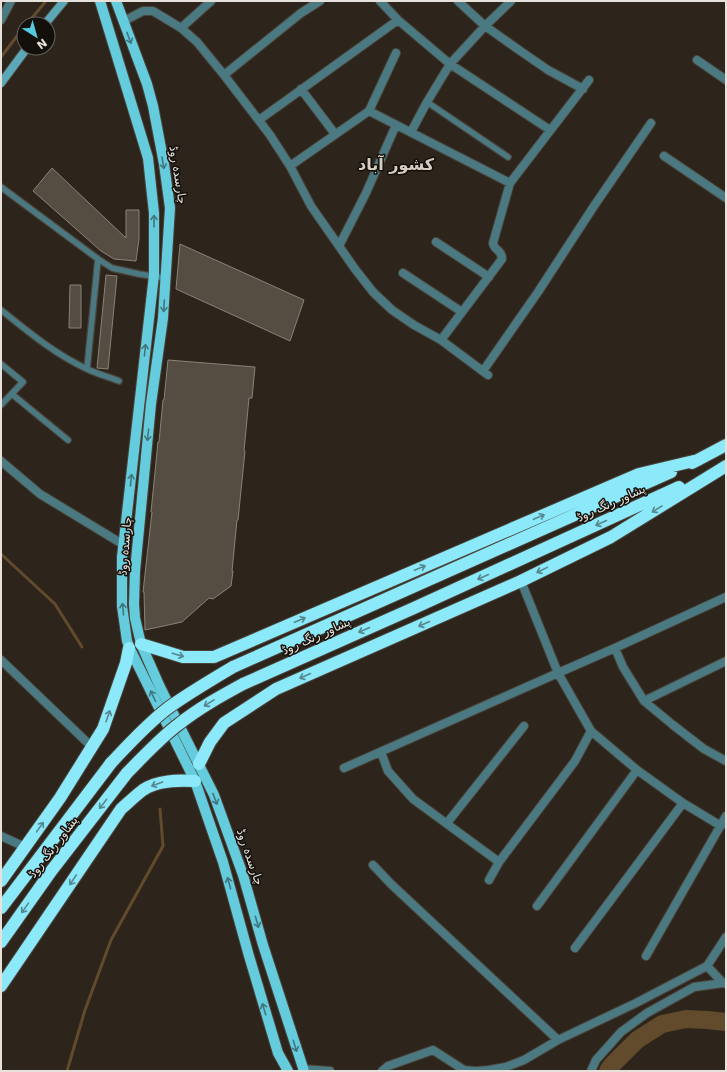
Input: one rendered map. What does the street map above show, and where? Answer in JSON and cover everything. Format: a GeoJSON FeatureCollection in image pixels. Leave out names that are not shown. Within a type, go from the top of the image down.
{"type":"FeatureCollection","features":[{"type":"Feature","properties":{"kind":"highway","name":"پشاور رنگ روڈ"},"geometry":{"type":"LineString","coordinates":[[1,908],[111,763],[138,735],[167,709],[199,687],[233,667],[698,460],[726,445]]}},
{"type":"Feature","properties":{"kind":"highway"},"geometry":{"type":"LineString","coordinates":[[141,644],[183,657],[214,657],[639,474],[698,460]]}},
{"type":"Feature","properties":{"kind":"highway"},"geometry":{"type":"LineString","coordinates":[[199,764],[210,742],[224,722],[276,689],[521,581],[611,537],[726,466]]}},
{"type":"Feature","properties":{"kind":"highway","name":"پشاور رنگ روڈ"},"geometry":{"type":"LineString","coordinates":[[1,942],[52,870],[127,773],[178,724],[208,704],[243,684],[726,466]]}},
{"type":"Feature","properties":{"kind":"highway"},"geometry":{"type":"LineString","coordinates":[[1,881],[60,798],[103,730],[126,663],[129,648]]}},
{"type":"Feature","properties":{"kind":"highway"},"geometry":{"type":"LineString","coordinates":[[1,986],[121,809],[144,789],[163,782],[182,780],[195,781]]}},
{"type":"Feature","properties":{"kind":"main road","name":"چارسدہ روڈ"},"geometry":{"type":"LineString","coordinates":[[100,1],[148,158],[154,213],[154,276],[122,557],[122,606],[127,641],[129,648],[195,781],[223,862],[278,1053],[288,1071]]}},
{"type":"Feature","properties":{"kind":"main road","name":"چارسدہ روڈ"},"geometry":{"type":"LineString","coordinates":[[116,1],[149,91],[153,106],[164,164],[170,208],[163,318],[151,404],[134,585],[135,618],[141,644],[160,688],[214,796],[243,875],[303,1070]]}},
{"type":"Feature","properties":{"kind":"street"},"geometry":{"type":"LineString","coordinates":[[1,20],[11,1]]}},
{"type":"Feature","properties":{"kind":"street"},"geometry":{"type":"LineString","coordinates":[[52,16],[64,1]]}},
{"type":"Feature","properties":{"kind":"street"},"geometry":{"type":"LineString","coordinates":[[182,28],[212,1]]}},
{"type":"Feature","properties":{"kind":"street"},"geometry":{"type":"LineString","coordinates":[[224,74],[301,13],[320,1]]}},
{"type":"Feature","properties":{"kind":"street"},"geometry":{"type":"LineString","coordinates":[[380,1],[398,20],[450,64],[550,130]]}},
{"type":"Feature","properties":{"kind":"street"},"geometry":{"type":"LineString","coordinates":[[458,1],[485,26],[548,70],[583,89]]}},
{"type":"Feature","properties":{"kind":"street"},"geometry":{"type":"LineString","coordinates":[[411,132],[450,64],[485,26],[511,1]]}},
{"type":"Feature","properties":{"kind":"street"},"geometry":{"type":"LineString","coordinates":[[124,21],[144,12],[153,11],[182,28],[197,42],[224,74],[270,135],[290,166],[311,206],[373,292],[392,310],[414,326],[441,340],[485,373],[594,206],[651,123]]}},
{"type":"Feature","properties":{"kind":"street"},"geometry":{"type":"LineString","coordinates":[[259,120],[398,20]]}},
{"type":"Feature","properties":{"kind":"street"},"geometry":{"type":"LineString","coordinates":[[290,166],[369,111],[396,53]]}},
{"type":"Feature","properties":{"kind":"street"},"geometry":{"type":"LineString","coordinates":[[1,83],[21,56]]}},
{"type":"Feature","properties":{"kind":"street"},"geometry":{"type":"LineString","coordinates":[[697,60],[726,80]]}},
{"type":"Feature","properties":{"kind":"street"},"geometry":{"type":"LineString","coordinates":[[441,340],[502,259],[502,254],[493,243],[510,184],[589,80]]}},
{"type":"Feature","properties":{"kind":"street"},"geometry":{"type":"LineString","coordinates":[[301,89],[335,134]]}},
{"type":"Feature","properties":{"kind":"street"},"geometry":{"type":"LineString","coordinates":[[369,111],[510,184]]}},
{"type":"Feature","properties":{"kind":"street"},"geometry":{"type":"LineString","coordinates":[[339,246],[366,193],[396,125]]}},
{"type":"Feature","properties":{"kind":"street"},"geometry":{"type":"LineString","coordinates":[[664,156],[726,198]]}},
{"type":"Feature","properties":{"kind":"street"},"geometry":{"type":"LineString","coordinates":[[436,242],[489,277]]}},
{"type":"Feature","properties":{"kind":"street"},"geometry":{"type":"LineString","coordinates":[[403,273],[462,312]]}},
{"type":"Feature","properties":{"kind":"street"},"geometry":{"type":"LineString","coordinates":[[1,461],[40,494],[124,545]]}},
{"type":"Feature","properties":{"kind":"street"},"geometry":{"type":"LineString","coordinates":[[521,581],[558,673],[591,732],[637,770],[683,803],[721,826]]}},
{"type":"Feature","properties":{"kind":"street"},"geometry":{"type":"LineString","coordinates":[[344,768],[726,597]]}},
{"type":"Feature","properties":{"kind":"street"},"geometry":{"type":"LineString","coordinates":[[615,648],[623,667],[644,701],[704,749],[726,761]]}},
{"type":"Feature","properties":{"kind":"street"},"geometry":{"type":"LineString","coordinates":[[1,660],[92,747]]}},
{"type":"Feature","properties":{"kind":"street"},"geometry":{"type":"LineString","coordinates":[[644,701],[726,661]]}},
{"type":"Feature","properties":{"kind":"street"},"geometry":{"type":"LineString","coordinates":[[447,823],[524,726]]}},
{"type":"Feature","properties":{"kind":"street"},"geometry":{"type":"LineString","coordinates":[[488,880],[499,862],[575,761],[591,732]]}},
{"type":"Feature","properties":{"kind":"street"},"geometry":{"type":"LineString","coordinates":[[381,752],[388,771],[413,799],[499,862]]}},
{"type":"Feature","properties":{"kind":"street"},"geometry":{"type":"LineString","coordinates":[[538,906],[637,770]]}},
{"type":"Feature","properties":{"kind":"street"},"geometry":{"type":"LineString","coordinates":[[575,948],[683,803]]}},
{"type":"Feature","properties":{"kind":"street"},"geometry":{"type":"LineString","coordinates":[[646,956],[726,816]]}},
{"type":"Feature","properties":{"kind":"street"},"geometry":{"type":"LineString","coordinates":[[1,836],[25,847]]}},
{"type":"Feature","properties":{"kind":"street"},"geometry":{"type":"LineString","coordinates":[[373,865],[397,890],[558,1040]]}},
{"type":"Feature","properties":{"kind":"street"},"geometry":{"type":"LineString","coordinates":[[477,1071],[506,1067],[524,1060],[558,1040],[636,1004],[707,966],[726,937]]}},
{"type":"Feature","properties":{"kind":"street"},"geometry":{"type":"LineString","coordinates":[[707,966],[724,983]]}},
{"type":"Feature","properties":{"kind":"street"},"geometry":{"type":"LineString","coordinates":[[590,1071],[596,1060],[621,1032],[646,1013],[694,988],[724,983]]}},
{"type":"Feature","properties":{"kind":"street"},"geometry":{"type":"LineString","coordinates":[[382,1071],[388,1066],[433,1050],[464,1070],[474,1071]]}},
{"type":"Feature","properties":{"kind":"street"},"geometry":{"type":"LineString","coordinates":[[303,1070],[330,1071]]}},
{"type":"Feature","properties":{"kind":"lane"},"geometry":{"type":"LineString","coordinates":[[427,102],[508,157]]}},
{"type":"Feature","properties":{"kind":"lane"},"geometry":{"type":"LineString","coordinates":[[1,186],[98,260],[112,268],[165,278]]}},
{"type":"Feature","properties":{"kind":"lane"},"geometry":{"type":"LineString","coordinates":[[87,369],[98,260]]}},
{"type":"Feature","properties":{"kind":"lane"},"geometry":{"type":"LineString","coordinates":[[1,310],[51,348],[87,369],[119,381]]}},
{"type":"Feature","properties":{"kind":"lane"},"geometry":{"type":"LineString","coordinates":[[1,364],[23,382],[1,405]]}},
{"type":"Feature","properties":{"kind":"lane"},"geometry":{"type":"LineString","coordinates":[[12,394],[68,440]]}},
{"type":"Feature","properties":{"kind":"building"},"geometry":{"type":"Polygon","coordinates":[[[52,168],[126,238],[126,210],[139,210],[139,239],[136,261],[114,259],[101,251],[33,191],[52,168]]]}},
{"type":"Feature","properties":{"kind":"building"},"geometry":{"type":"Polygon","coordinates":[[[180,244],[304,300],[290,341],[176,289],[180,244]]]}},
{"type":"Feature","properties":{"kind":"building"},"geometry":{"type":"Polygon","coordinates":[[[106,275],[117,276],[108,369],[97,368],[106,275]]]}},
{"type":"Feature","properties":{"kind":"building"},"geometry":{"type":"Polygon","coordinates":[[[70,285],[81,285],[81,328],[69,328],[70,285]]]}},
{"type":"Feature","properties":{"kind":"building"},"geometry":{"type":"Polygon","coordinates":[[[168,360],[255,367],[252,398],[249,398],[231,586],[213,599],[209,598],[182,622],[145,630],[143,592],[168,360]]]}},
{"type":"Feature","properties":{"kind":"waterway"},"geometry":{"type":"LineString","coordinates":[[34,16],[46,1]]}},
{"type":"Feature","properties":{"kind":"waterway"},"geometry":{"type":"LineString","coordinates":[[1,57],[16,37]]}},
{"type":"Feature","properties":{"kind":"waterway"},"geometry":{"type":"LineString","coordinates":[[1,554],[55,604],[82,647]]}},
{"type":"Feature","properties":{"kind":"waterway"},"geometry":{"type":"LineString","coordinates":[[67,1071],[85,1010],[111,940],[163,846],[160,809]]}},
{"type":"Feature","properties":{"kind":"waterway"},"geometry":{"type":"LineString","coordinates":[[608,1071],[637,1040],[662,1024],[686,1019],[726,1022]]}},
{"type":"Feature","properties":{"kind":"district","name":"کشور آباد"},"geometry":{"type":"Point","coordinates":[396,164]}}]}
